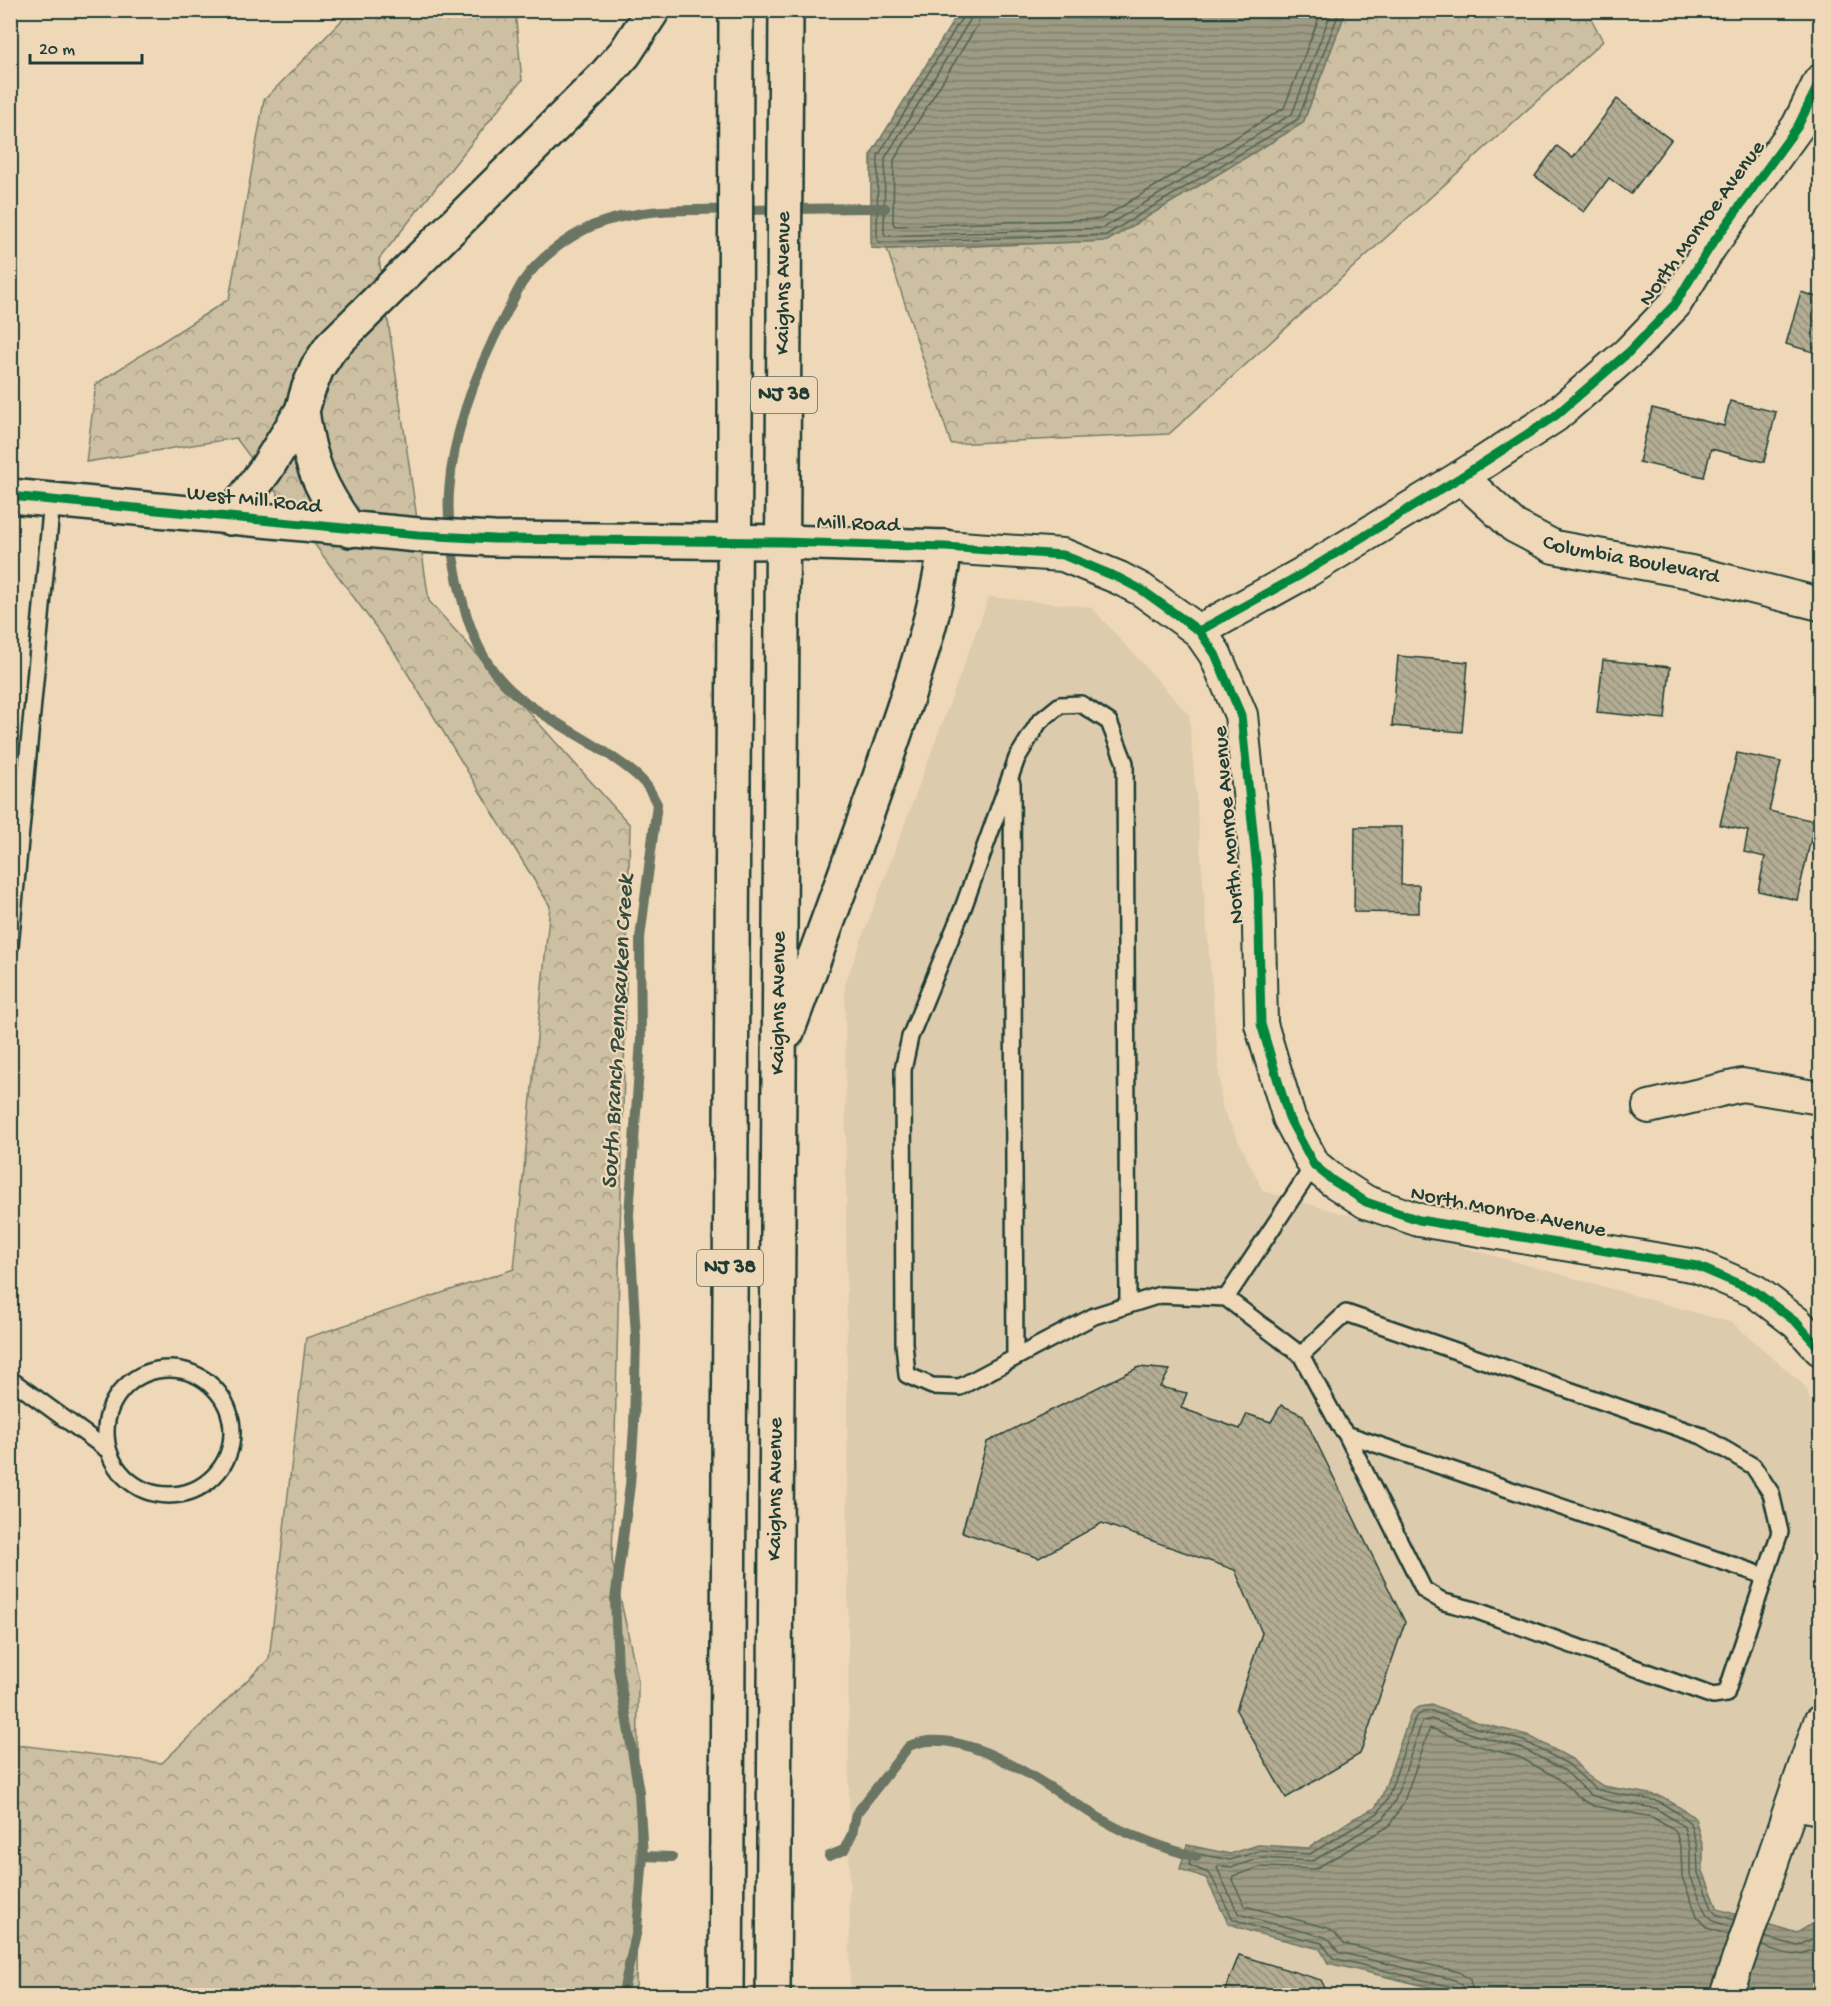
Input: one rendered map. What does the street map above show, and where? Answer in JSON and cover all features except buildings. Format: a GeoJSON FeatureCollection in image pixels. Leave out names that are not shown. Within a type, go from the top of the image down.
{"type":"FeatureCollection","features":[{"type":"Feature","properties":{"kind":"main road"},"geometry":{"type":"LineString","coordinates":[[230,518],[266,469],[302,411],[317,368],[332,347],[603,78],[625,53],[653,10]]}},
{"type":"Feature","properties":{"kind":"main road","name":"Kaighns Avenue"},"geometry":{"type":"LineString","coordinates":[[726,1995],[736,10]]}},
{"type":"Feature","properties":{"kind":"main road","name":"Kaighns Avenue"},"geometry":{"type":"LineString","coordinates":[[773,1995],[786,10]]}},
{"type":"Feature","properties":{"kind":"main road"},"geometry":{"type":"LineString","coordinates":[[302,411],[305,437],[318,478],[329,501],[350,530]]}},
{"type":"Feature","properties":{"kind":"main road","name":"West Mill Road"},"geometry":{"type":"LineString","coordinates":[[10,496],[350,530],[494,539]]}},
{"type":"Feature","properties":{"kind":"main road","name":"Mill Road"},"geometry":{"type":"LineString","coordinates":[[494,539],[735,541],[945,547]]}},
{"type":"Feature","properties":{"kind":"main road"},"geometry":{"type":"LineString","coordinates":[[779,1053],[868,812],[922,654],[937,596],[945,547]]}},
{"type":"Feature","properties":{"kind":"street","name":"North Monroe Avenue"},"geometry":{"type":"LineString","coordinates":[[1821,81],[1809,129],[1710,247],[1675,304],[1629,352],[1555,416],[1461,477],[1302,574],[1199,631],[1215,654],[1242,715],[1258,880],[1261,1024],[1289,1118],[1314,1165],[1366,1202],[1419,1220],[1697,1266],[1755,1290],[1797,1323],[1821,1349]]}},
{"type":"Feature","properties":{"kind":"street","name":"Columbia Boulevard"},"geometry":{"type":"LineString","coordinates":[[1461,477],[1514,526],[1554,547],[1691,572],[1821,604]]}},
{"type":"Feature","properties":{"kind":"street","name":"Mill Road"},"geometry":{"type":"LineString","coordinates":[[945,547],[1064,555],[1142,590],[1199,631]]}},
{"type":"Feature","properties":{"kind":"street"},"geometry":{"type":"LineString","coordinates":[[1649,1107],[1742,1085],[1821,1098]]}},
{"type":"Feature","properties":{"kind":"street"},"geometry":{"type":"LineString","coordinates":[[1726,1995],[1762,1889],[1807,1805],[1821,1722]]}},
{"type":"Feature","properties":{"kind":"lane"},"geometry":{"type":"LineString","coordinates":[[10,947],[52,500]]}},
{"type":"Feature","properties":{"kind":"lane"},"geometry":{"type":"LineString","coordinates":[[1128,1305],[1125,763],[1109,722],[1081,704],[1060,705],[1039,722],[1017,758],[963,908],[910,1037],[903,1070],[904,1343],[907,1375],[932,1386],[960,1387],[1094,1316],[1160,1295],[1226,1298],[1301,1355],[1346,1434],[1424,1590],[1444,1602],[1475,1610],[1713,1696],[1726,1694],[1780,1532],[1771,1493],[1754,1466],[1702,1436],[1346,1313],[1301,1355]]}},
{"type":"Feature","properties":{"kind":"lane"},"geometry":{"type":"LineString","coordinates":[[1012,773],[1015,1358]]}},
{"type":"Feature","properties":{"kind":"lane"},"geometry":{"type":"LineString","coordinates":[[1226,1298],[1314,1165]]}},
{"type":"Feature","properties":{"kind":"lane"},"geometry":{"type":"LineString","coordinates":[[10,1379],[109,1451],[117,1469],[133,1484],[151,1493],[171,1496],[192,1491],[210,1481],[223,1465],[231,1446],[232,1425],[226,1405],[214,1388],[198,1375],[177,1368],[156,1370],[136,1377],[120,1391],[110,1409],[105,1430],[109,1451]]}},
{"type":"Feature","properties":{"kind":"lane"},"geometry":{"type":"LineString","coordinates":[[1346,1434],[1765,1576]]}},
{"type":"Feature","properties":{"kind":"shaded area"},"geometry":{"type":"Polygon","coordinates":[[[989,597],[1091,607],[1189,715],[1222,1107],[1263,1191],[1733,1323],[1806,1387],[1820,1431],[1820,1995],[850,1995],[845,984],[989,597]]]}},
{"type":"Feature","properties":{"kind":"green space"},"geometry":{"type":"Polygon","coordinates":[[[351,11],[515,11],[522,80],[379,259],[429,601],[630,825],[612,1560],[638,1680],[636,1995],[11,1996],[11,1744],[162,1763],[269,1659],[306,1338],[514,1269],[550,906],[395,653],[236,438],[86,462],[96,384],[229,299],[264,100],[351,11]]]}},
{"type":"Feature","properties":{"kind":"green space"},"geometry":{"type":"Polygon","coordinates":[[[1346,11],[1587,11],[1603,41],[1169,434],[951,444],[887,249],[1107,241],[1303,123],[1346,11]]]}},
{"type":"Feature","properties":{"kind":"water"},"geometry":{"type":"Polygon","coordinates":[[[960,10],[1346,11],[1303,123],[1107,241],[871,248],[871,154],[960,10]]]}},
{"type":"Feature","properties":{"kind":"water"},"geometry":{"type":"Polygon","coordinates":[[[1433,1705],[1479,1723],[1527,1735],[1572,1759],[1588,1776],[1603,1786],[1661,1796],[1695,1818],[1703,1847],[1703,1871],[1718,1909],[1797,1933],[1820,1919],[1820,1995],[1463,1995],[1328,1963],[1320,1949],[1252,1932],[1228,1923],[1206,1878],[1180,1869],[1187,1845],[1230,1854],[1258,1845],[1309,1848],[1353,1819],[1375,1808],[1382,1796],[1410,1715],[1417,1708],[1433,1705]]]}},
{"type":"Feature","properties":{"kind":"waterway","name":"South Branch Pennsauken Creek"},"geometry":{"type":"LineString","coordinates":[[622,1996],[637,1930],[643,1856],[639,1792],[618,1668],[615,1600],[630,1485],[634,1426],[636,1338],[629,1215],[641,1039],[640,938],[657,804],[647,786],[634,773],[527,703],[499,678],[488,663],[463,604],[453,556],[449,511],[451,469],[461,423],[476,378],[522,283],[553,250],[572,237],[592,226],[611,220],[669,210],[885,208]]}},
{"type":"Feature","properties":{"kind":"waterway"},"geometry":{"type":"LineString","coordinates":[[829,1856],[844,1850],[852,1834],[856,1814],[909,1746],[933,1741],[959,1744],[987,1753],[1043,1783],[1115,1827],[1155,1844],[1196,1857]]}},
{"type":"Feature","properties":{"kind":"waterway"},"geometry":{"type":"LineString","coordinates":[[643,1856],[672,1857]]}},
{"type":"Feature","properties":{"kind":"cycle path"},"geometry":{"type":"LineString","coordinates":[[1199,631],[1302,574],[1461,477],[1555,416],[1629,352],[1675,304],[1710,247],[1798,126],[1820,81]]}},
{"type":"Feature","properties":{"kind":"cycle path"},"geometry":{"type":"LineString","coordinates":[[10,496],[418,535],[494,539],[783,542],[945,547],[1063,555],[1119,578],[1142,590],[1199,631],[1215,654],[1241,715],[1258,880],[1261,1024],[1289,1118],[1314,1165],[1366,1202],[1419,1220],[1697,1266],[1755,1291],[1797,1323],[1820,1349]]}}]}
